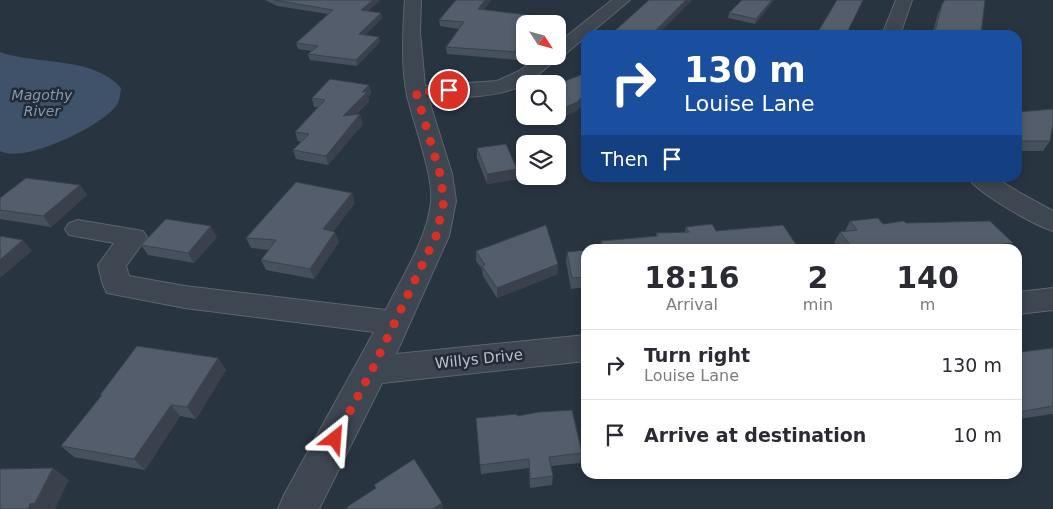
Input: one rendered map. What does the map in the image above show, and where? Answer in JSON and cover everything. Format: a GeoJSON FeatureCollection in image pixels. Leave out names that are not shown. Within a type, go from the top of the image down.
{"type":"FeatureCollection","features":[{"type":"Feature","properties":{"kind":"street"},"geometry":{"type":"LineString","coordinates":[[298,509],[372,370],[436,236],[444,201],[440,174],[416,92],[411,32],[414,0]]}},
{"type":"Feature","properties":{"kind":"street"},"geometry":{"type":"LineString","coordinates":[[584,30],[622,0]]}},
{"type":"Feature","properties":{"kind":"street"},"geometry":{"type":"LineString","coordinates":[[893,30],[904,0]]}},
{"type":"Feature","properties":{"kind":"street"},"geometry":{"type":"LineString","coordinates":[[566,45],[581,33]]}},
{"type":"Feature","properties":{"kind":"street"},"geometry":{"type":"LineString","coordinates":[[416,92],[481,89],[508,85],[528,75],[540,65]]}},
{"type":"Feature","properties":{"kind":"street"},"geometry":{"type":"LineString","coordinates":[[986,182],[1011,199],[1053,222]]}},
{"type":"Feature","properties":{"kind":"street"},"geometry":{"type":"LineString","coordinates":[[78,229],[134,237],[112,265],[117,286],[185,297],[394,324]]}},
{"type":"Feature","properties":{"kind":"street"},"geometry":{"type":"LineString","coordinates":[[1022,303],[1053,299]]}},
{"type":"Feature","properties":{"kind":"street","name":"Willys Drive"},"geometry":{"type":"LineString","coordinates":[[372,370],[581,349]]}},
{"type":"Feature","properties":{"kind":"water","name":"Magothy River"},"geometry":{"type":"Polygon","coordinates":[[[0,52],[30,59],[80,66],[96,71],[110,78],[121,88],[120,97],[116,106],[107,114],[95,124],[79,133],[43,148],[26,152],[11,154],[0,151],[0,52]]]}},
{"type":"Feature","properties":{"kind":"building"},"geometry":{"type":"Polygon","coordinates":[[[274,0],[373,0],[361,10],[381,13],[359,34],[379,37],[356,60],[308,54],[318,46],[296,43],[333,10],[274,0]]]}},
{"type":"Feature","properties":{"kind":"building"},"geometry":{"type":"Polygon","coordinates":[[[456,0],[485,0],[478,9],[528,15],[516,15],[516,52],[446,47],[464,22],[439,20],[456,0]]]}},
{"type":"Feature","properties":{"kind":"building"},"geometry":{"type":"Polygon","coordinates":[[[649,0],[686,0],[656,30],[616,30],[649,0]]]}},
{"type":"Feature","properties":{"kind":"building"},"geometry":{"type":"Polygon","coordinates":[[[742,0],[772,0],[756,19],[729,13],[742,0]]]}},
{"type":"Feature","properties":{"kind":"building"},"geometry":{"type":"Polygon","coordinates":[[[837,0],[863,0],[848,30],[819,30],[837,0]]]}},
{"type":"Feature","properties":{"kind":"building"},"geometry":{"type":"Polygon","coordinates":[[[945,0],[985,0],[982,30],[935,30],[942,4],[945,0]]]}},
{"type":"Feature","properties":{"kind":"building"},"geometry":{"type":"Polygon","coordinates":[[[581,75],[581,98],[566,107],[566,81],[581,75]]]}},
{"type":"Feature","properties":{"kind":"building"},"geometry":{"type":"Polygon","coordinates":[[[330,79],[369,85],[362,92],[367,92],[343,116],[360,114],[326,156],[293,150],[309,134],[295,132],[325,100],[312,98],[330,79]]]}},
{"type":"Feature","properties":{"kind":"building"},"geometry":{"type":"Polygon","coordinates":[[[1053,109],[1050,141],[1022,141],[1022,112],[1053,109]]]}},
{"type":"Feature","properties":{"kind":"building"},"geometry":{"type":"Polygon","coordinates":[[[506,144],[516,169],[487,174],[477,148],[506,144]]]}},
{"type":"Feature","properties":{"kind":"building"},"geometry":{"type":"Polygon","coordinates":[[[26,178],[80,185],[43,216],[0,210],[0,198],[26,178]]]}},
{"type":"Feature","properties":{"kind":"building"},"geometry":{"type":"Polygon","coordinates":[[[296,182],[352,193],[323,229],[335,232],[310,269],[261,260],[276,240],[246,238],[296,182]]]}},
{"type":"Feature","properties":{"kind":"building"},"geometry":{"type":"Polygon","coordinates":[[[878,218],[883,224],[904,221],[906,223],[990,221],[1013,243],[849,244],[840,232],[857,230],[850,221],[878,218]]]}},
{"type":"Feature","properties":{"kind":"building"},"geometry":{"type":"Polygon","coordinates":[[[166,219],[211,226],[188,253],[141,245],[166,219]]]}},
{"type":"Feature","properties":{"kind":"building"},"geometry":{"type":"Polygon","coordinates":[[[712,224],[716,231],[783,225],[796,244],[602,244],[601,241],[658,236],[656,233],[689,232],[686,227],[712,224]]]}},
{"type":"Feature","properties":{"kind":"building"},"geometry":{"type":"Polygon","coordinates":[[[546,225],[558,264],[497,288],[482,266],[485,265],[476,251],[546,225]]]}},
{"type":"Feature","properties":{"kind":"building"},"geometry":{"type":"Polygon","coordinates":[[[0,236],[23,240],[0,260],[0,236]]]}},
{"type":"Feature","properties":{"kind":"building"},"geometry":{"type":"Polygon","coordinates":[[[581,251],[581,277],[572,278],[567,252],[581,251]]]}},
{"type":"Feature","properties":{"kind":"building"},"geometry":{"type":"Polygon","coordinates":[[[137,346],[218,358],[187,407],[171,405],[134,459],[61,446],[102,395],[100,395],[137,346]]]}},
{"type":"Feature","properties":{"kind":"building"},"geometry":{"type":"Polygon","coordinates":[[[1053,348],[1053,406],[1022,411],[1022,352],[1053,348]]]}},
{"type":"Feature","properties":{"kind":"building"},"geometry":{"type":"Polygon","coordinates":[[[572,410],[581,453],[549,457],[553,476],[530,479],[529,459],[480,465],[476,418],[517,414],[517,416],[572,410]]]}},
{"type":"Feature","properties":{"kind":"building"},"geometry":{"type":"Polygon","coordinates":[[[414,459],[442,503],[433,509],[348,509],[347,507],[376,488],[374,485],[414,459]]]}},
{"type":"Feature","properties":{"kind":"building"},"geometry":{"type":"Polygon","coordinates":[[[53,468],[35,503],[30,504],[28,509],[0,509],[0,469],[53,468]]]}},
{"type":"Feature","properties":{"kind":"route"},"geometry":{"type":"LineString","coordinates":[[335,439],[372,370],[436,236],[444,201],[440,174],[416,92],[449,90]]}}]}
